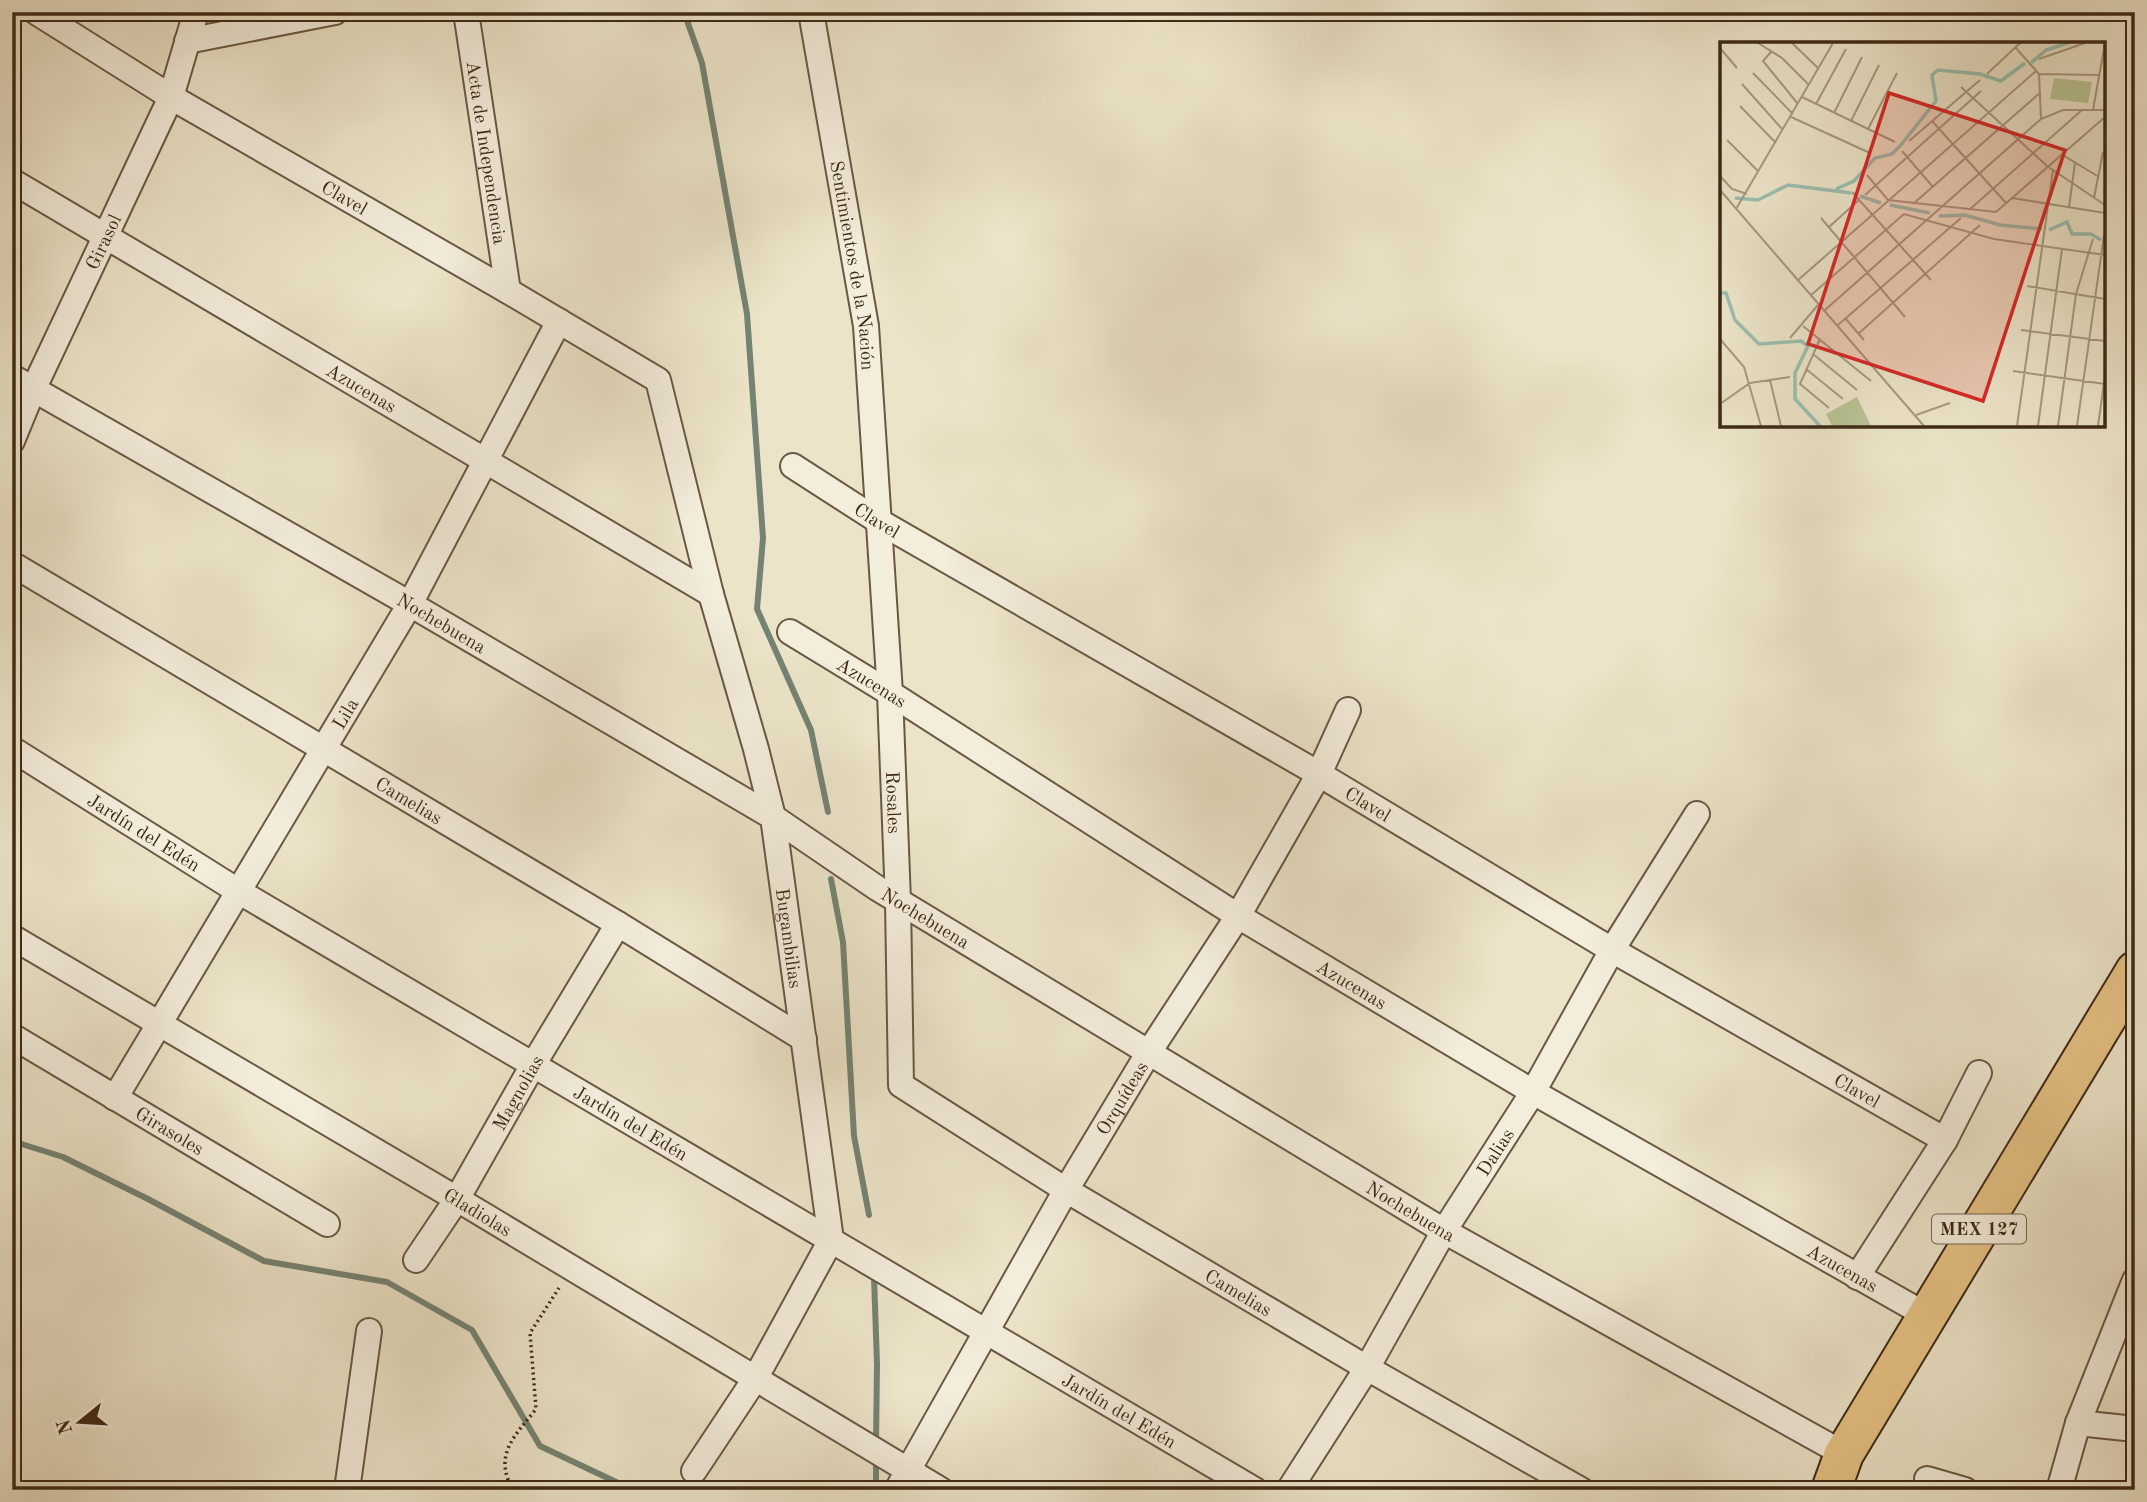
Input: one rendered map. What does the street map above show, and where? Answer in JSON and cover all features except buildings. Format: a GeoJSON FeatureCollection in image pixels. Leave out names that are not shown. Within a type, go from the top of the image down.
{"type":"FeatureCollection","features":[{"type":"Feature","properties":{"kind":"main road","name":"MEX 127"},"geometry":{"type":"LineString","coordinates":[[1831,1490],[1844,1454],[2135,971]]}},
{"type":"Feature","properties":{"kind":"street","name":"Girasol"},"geometry":{"type":"LineString","coordinates":[[12,441],[22,384],[106,237],[171,97],[196,12]]}},
{"type":"Feature","properties":{"kind":"street"},"geometry":{"type":"LineString","coordinates":[[187,41],[335,12]]}},
{"type":"Feature","properties":{"kind":"street","name":"Acta de Independencia"},"geometry":{"type":"LineString","coordinates":[[466,12],[508,291]]}},
{"type":"Feature","properties":{"kind":"street","name":"Sentimientos de la Nación"},"geometry":{"type":"LineString","coordinates":[[811,12],[866,326],[880,522]]}},
{"type":"Feature","properties":{"kind":"street","name":"Clavel"},"geometry":{"type":"LineString","coordinates":[[43,14],[171,97],[658,380]]}},
{"type":"Feature","properties":{"kind":"street","name":"Azucenas"},"geometry":{"type":"LineString","coordinates":[[12,181],[711,594]]}},
{"type":"Feature","properties":{"kind":"street","name":"Lila"},"geometry":{"type":"LineString","coordinates":[[115,1098],[410,604],[559,321]]}},
{"type":"Feature","properties":{"kind":"street","name":"Bugambilias"},"geometry":{"type":"LineString","coordinates":[[658,380],[711,594],[773,817],[831,1240]]}},
{"type":"Feature","properties":{"kind":"street","name":"Nochebuena"},"geometry":{"type":"LineString","coordinates":[[22,384],[410,604],[773,817],[898,901],[1444,1231],[1844,1454]]}},
{"type":"Feature","properties":{"kind":"street","name":"Clavel"},"geometry":{"type":"LineString","coordinates":[[793,466],[880,522],[1319,774],[1612,950],[1945,1140]]}},
{"type":"Feature","properties":{"kind":"street","name":"Rosales"},"geometry":{"type":"LineString","coordinates":[[880,522],[898,901],[901,1084]]}},
{"type":"Feature","properties":{"kind":"street","name":"Camelias"},"geometry":{"type":"LineString","coordinates":[[12,564],[618,924],[804,1039]]}},
{"type":"Feature","properties":{"kind":"street","name":"Azucenas"},"geometry":{"type":"LineString","coordinates":[[790,632],[1238,916],[1533,1092],[1926,1315]]}},
{"type":"Feature","properties":{"kind":"street","name":"Orquídeas"},"geometry":{"type":"LineString","coordinates":[[901,1475],[1149,1052],[1238,916],[1319,774],[1348,710]]}},
{"type":"Feature","properties":{"kind":"street","name":"Jardín del Edén"},"geometry":{"type":"LineString","coordinates":[[12,749],[238,891],[1255,1490]]}},
{"type":"Feature","properties":{"kind":"street","name":"Dalias"},"geometry":{"type":"LineString","coordinates":[[1289,1490],[1367,1368],[1444,1231],[1533,1092],[1612,950],[1697,814]]}},
{"type":"Feature","properties":{"kind":"street","name":"Magnolias"},"geometry":{"type":"LineString","coordinates":[[416,1260],[457,1199],[533,1065],[618,924]]}},
{"type":"Feature","properties":{"kind":"street","name":"Gladiolas"},"geometry":{"type":"LineString","coordinates":[[12,937],[457,1199],[849,1435],[901,1475],[941,1490]]}},
{"type":"Feature","properties":{"kind":"street","name":"Girasoles"},"geometry":{"type":"LineString","coordinates":[[12,1036],[327,1224]]}},
{"type":"Feature","properties":{"kind":"street"},"geometry":{"type":"LineString","coordinates":[[1857,1277],[1945,1140],[1979,1073]]}},
{"type":"Feature","properties":{"kind":"street","name":"Camelias"},"geometry":{"type":"LineString","coordinates":[[901,1084],[1066,1190],[1367,1368],[1581,1490]]}},
{"type":"Feature","properties":{"kind":"street"},"geometry":{"type":"LineString","coordinates":[[694,1471],[754,1379],[831,1240]]}},
{"type":"Feature","properties":{"kind":"street"},"geometry":{"type":"LineString","coordinates":[[2059,1490],[2078,1423],[2135,1280]]}},
{"type":"Feature","properties":{"kind":"street"},"geometry":{"type":"LineString","coordinates":[[347,1490],[369,1331]]}},
{"type":"Feature","properties":{"kind":"street"},"geometry":{"type":"LineString","coordinates":[[2078,1423],[2135,1429]]}},
{"type":"Feature","properties":{"kind":"street"},"geometry":{"type":"LineString","coordinates":[[1927,1479],[1965,1490]]}},
{"type":"Feature","properties":{"kind":"path"},"geometry":{"type":"LineString","coordinates":[[513,1490],[506,1476],[503,1460],[517,1434],[536,1409],[530,1333],[572,1268]]}},
{"type":"Feature","properties":{"kind":"waterway"},"geometry":{"type":"LineString","coordinates":[[684,12],[702,63],[747,314],[763,538],[757,609],[811,730],[828,812]]}},
{"type":"Feature","properties":{"kind":"waterway"},"geometry":{"type":"LineString","coordinates":[[831,879],[843,942],[854,1136],[869,1215]]}},
{"type":"Feature","properties":{"kind":"waterway"},"geometry":{"type":"LineString","coordinates":[[12,1141],[63,1157],[264,1261],[387,1282],[472,1330],[540,1446],[633,1490]]}},
{"type":"Feature","properties":{"kind":"waterway"},"geometry":{"type":"LineString","coordinates":[[874,1277],[876,1443]]}},
{"type":"Feature","properties":{"kind":"waterway"},"geometry":{"type":"LineString","coordinates":[[876,1457],[876,1490]]}}]}
